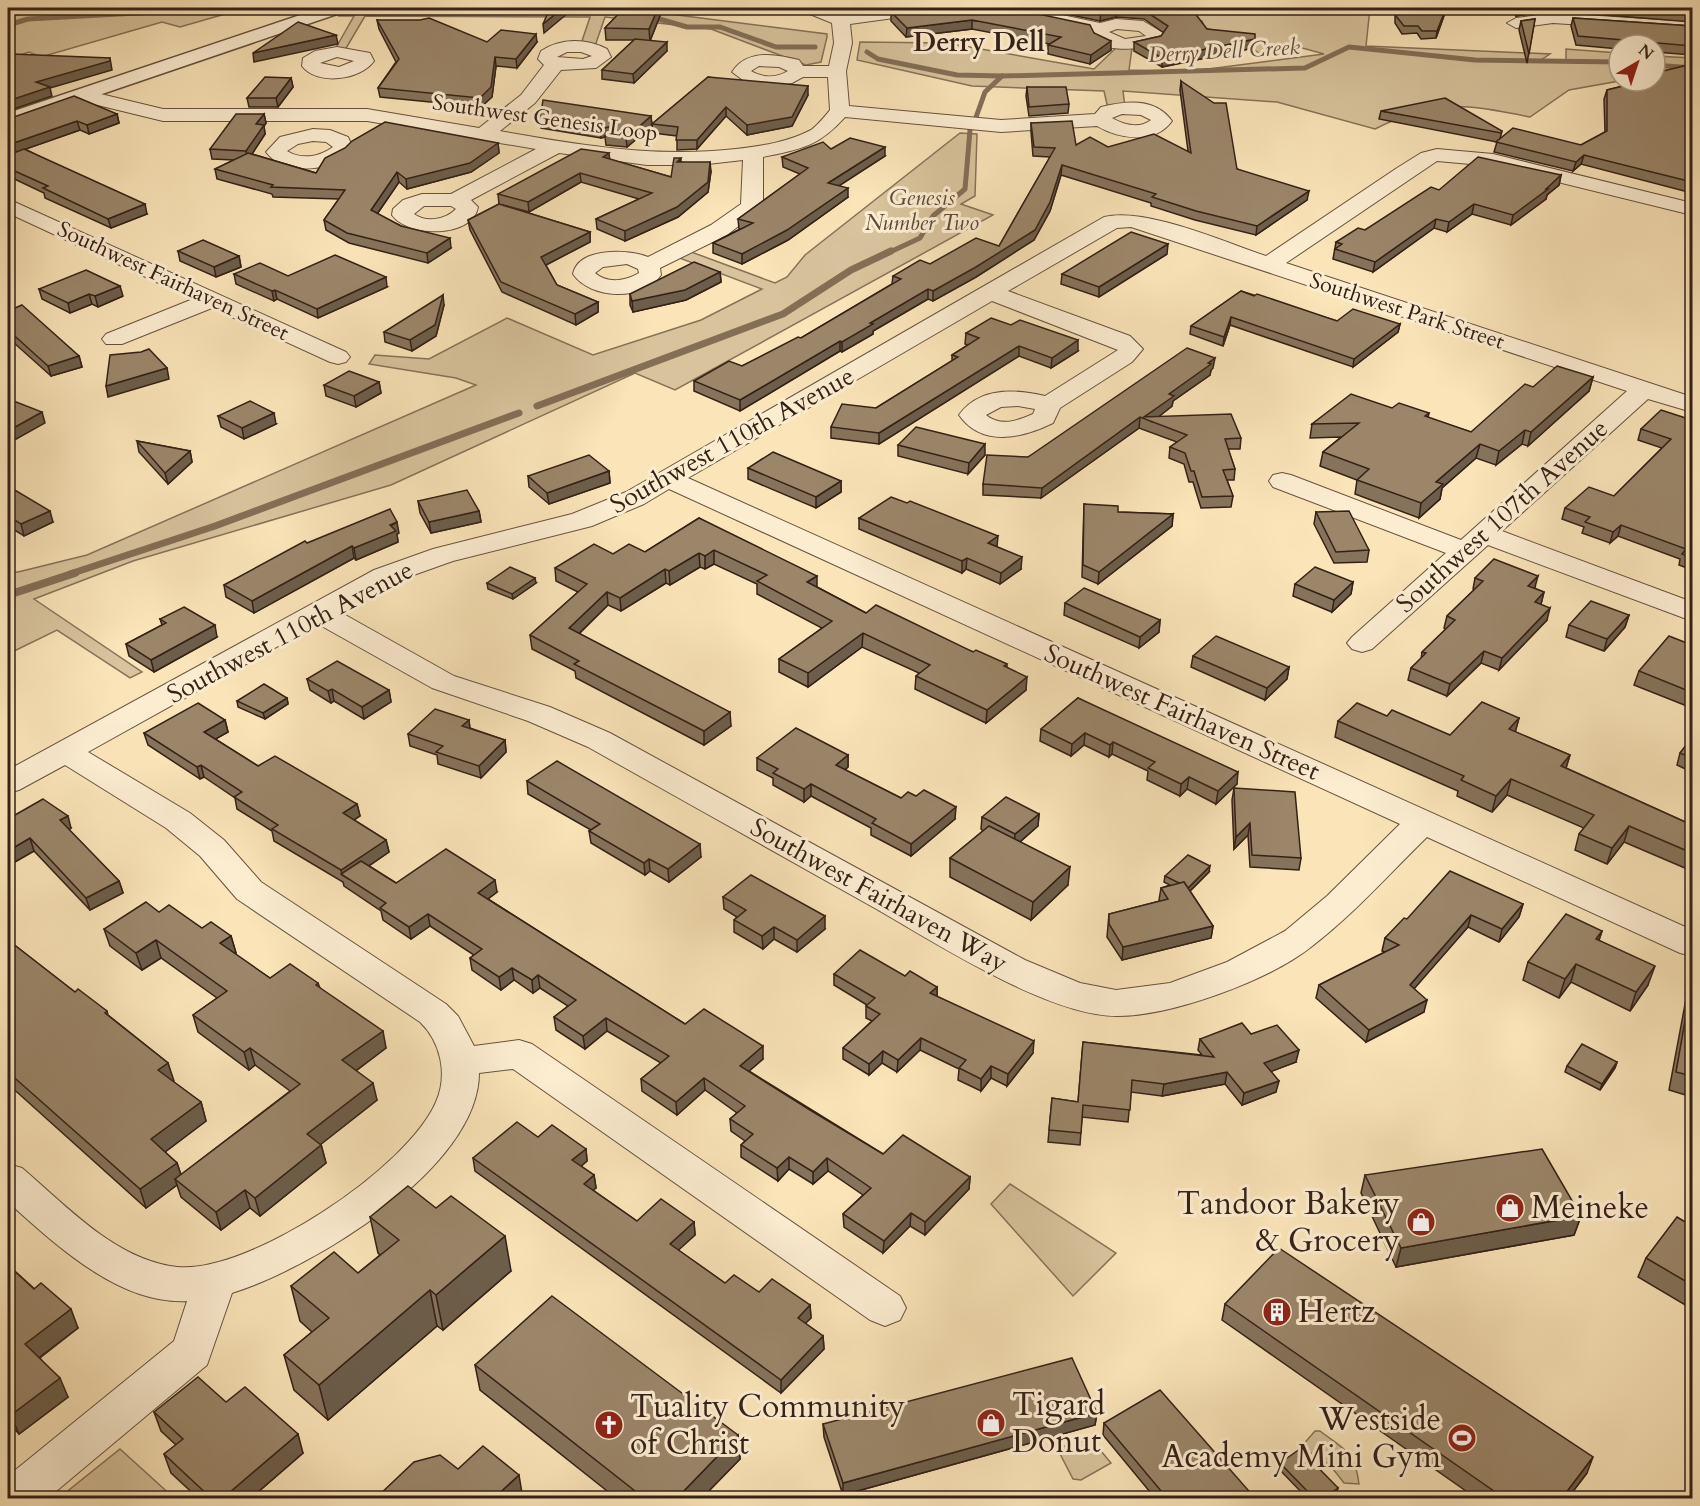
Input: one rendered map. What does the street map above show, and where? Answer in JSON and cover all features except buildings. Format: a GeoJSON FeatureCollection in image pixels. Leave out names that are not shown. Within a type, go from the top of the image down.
{"type":"FeatureCollection","features":[{"type":"Feature","properties":{"kind":"street"},"geometry":{"type":"LineString","coordinates":[[8,120],[337,8]]}},
{"type":"Feature","properties":{"kind":"street"},"geometry":{"type":"LineString","coordinates":[[811,8],[841,20],[930,8]]}},
{"type":"Feature","properties":{"kind":"street"},"geometry":{"type":"LineString","coordinates":[[1008,8],[1101,29]]}},
{"type":"Feature","properties":{"kind":"street"},"geometry":{"type":"LineString","coordinates":[[1516,23],[1552,18],[1692,27]]}},
{"type":"Feature","properties":{"kind":"street"},"geometry":{"type":"LineString","coordinates":[[841,20],[843,43],[837,71],[840,111],[1001,126],[1101,120]]}},
{"type":"Feature","properties":{"kind":"street"},"geometry":{"type":"LineString","coordinates":[[484,135],[529,98],[550,68],[557,65]]}},
{"type":"Feature","properties":{"kind":"street"},"geometry":{"type":"LineString","coordinates":[[798,72],[837,71]]}},
{"type":"Feature","properties":{"kind":"street"},"geometry":{"type":"LineString","coordinates":[[313,135],[334,72]]}},
{"type":"Feature","properties":{"kind":"street","name":"Southwest Genesis Loop"},"geometry":{"type":"LineString","coordinates":[[112,84],[144,101],[174,109],[179,114]]}},
{"type":"Feature","properties":{"kind":"street","name":"Southwest Genesis Loop"},"geometry":{"type":"LineString","coordinates":[[80,95],[147,113],[367,115],[556,147],[646,159],[699,159],[753,153],[791,145],[820,134],[840,111]]}},
{"type":"Feature","properties":{"kind":"street"},"geometry":{"type":"LineString","coordinates":[[455,200],[556,147]]}},
{"type":"Feature","properties":{"kind":"street"},"geometry":{"type":"LineString","coordinates":[[639,261],[719,230],[752,206],[749,194],[754,166],[753,153]]}},
{"type":"Feature","properties":{"kind":"street"},"geometry":{"type":"LineString","coordinates":[[1268,264],[1424,159],[1444,155],[1493,160],[1692,209]]}},
{"type":"Feature","properties":{"kind":"street","name":"Southwest Fairhaven Street"},"geometry":{"type":"LineString","coordinates":[[8,205],[338,357]]}},
{"type":"Feature","properties":{"kind":"street"},"geometry":{"type":"LineString","coordinates":[[8,230],[37,219]]}},
{"type":"Feature","properties":{"kind":"street","name":"Southwest Park Street"},"geometry":{"type":"LineString","coordinates":[[1121,221],[1140,222],[1692,405]]}},
{"type":"Feature","properties":{"kind":"street","name":"Southwest 110th Avenue"},"geometry":{"type":"LineString","coordinates":[[8,783],[384,576],[414,564],[582,520],[671,480],[1104,225],[1121,221]]}},
{"type":"Feature","properties":{"kind":"street"},"geometry":{"type":"LineString","coordinates":[[990,292],[1122,341],[1131,349],[1124,357],[1049,404]]}},
{"type":"Feature","properties":{"kind":"street"},"geometry":{"type":"LineString","coordinates":[[114,339],[211,300]]}},
{"type":"Feature","properties":{"kind":"street","name":"Southwest 107th Avenue"},"geometry":{"type":"LineString","coordinates":[[1362,643],[1643,390]]}},
{"type":"Feature","properties":{"kind":"street","name":"Southwest Fairhaven Street"},"geometry":{"type":"LineString","coordinates":[[671,480],[1692,944]]}},
{"type":"Feature","properties":{"kind":"street"},"geometry":{"type":"LineString","coordinates":[[1282,480],[1692,612]]}},
{"type":"Feature","properties":{"kind":"street","name":"Southwest Fairhaven Way"},"geometry":{"type":"LineString","coordinates":[[318,612],[443,682],[539,714],[599,740],[1012,969],[1073,995],[1116,1003],[1174,996],[1240,971],[1297,940],[1339,904],[1422,822]]}},
{"type":"Feature","properties":{"kind":"street"},"geometry":{"type":"LineString","coordinates":[[8,1179],[101,1258],[124,1270],[181,1284],[215,1280],[256,1269],[297,1249],[381,1189],[416,1158],[436,1134],[453,1108],[460,1084],[461,1061],[441,1019],[244,886],[213,848],[174,818],[64,751]]}},
{"type":"Feature","properties":{"kind":"street"},"geometry":{"type":"LineString","coordinates":[[461,1061],[519,1054],[885,1308]]}},
{"type":"Feature","properties":{"kind":"street"},"geometry":{"type":"LineString","coordinates":[[15,1498],[192,1352],[215,1280]]}},
{"type":"Feature","properties":{"kind":"green space"},"geometry":{"type":"Polygon","coordinates":[[[83,8],[246,8],[180,27],[162,22],[41,57],[29,52],[8,59],[8,16],[83,8]]]}},
{"type":"Feature","properties":{"kind":"green space"},"geometry":{"type":"Polygon","coordinates":[[[362,8],[622,8],[827,34],[827,37],[821,62],[806,65],[711,29],[605,17],[595,46],[581,44],[590,17],[365,16],[345,50],[334,51],[354,16],[338,16],[362,8]]]}},
{"type":"Feature","properties":{"kind":"green space"},"geometry":{"type":"Polygon","coordinates":[[[1135,8],[1370,8],[1366,46],[1550,54],[1541,60],[1566,62],[1566,49],[1607,52],[1607,83],[1569,90],[1530,117],[1487,109],[1451,106],[1416,112],[1375,129],[1277,102],[1123,91],[1125,107],[1108,109],[1104,91],[972,86],[857,60],[860,42],[947,43],[1094,69],[1118,46],[1132,48],[1129,70],[1185,72],[1324,54],[1288,44],[1260,54],[1241,41],[1206,33],[1202,21],[1169,17],[1135,8]]]}},
{"type":"Feature","properties":{"kind":"green space"},"geometry":{"type":"Polygon","coordinates":[[[1667,57],[1692,58],[1692,81],[1667,78],[1667,57]]]}},
{"type":"Feature","properties":{"kind":"green space","name":"Genesis Number Two"},"geometry":{"type":"Polygon","coordinates":[[[960,133],[977,134],[975,196],[961,204],[993,215],[675,390],[635,373],[391,485],[133,561],[34,599],[142,672],[130,678],[57,630],[8,654],[8,572],[18,572],[87,555],[476,385],[456,378],[369,364],[375,355],[429,359],[507,318],[593,355],[701,320],[762,289],[674,256],[686,250],[775,283],[787,277],[805,255],[960,133]]]}},
{"type":"Feature","properties":{"kind":"green space"},"geometry":{"type":"Polygon","coordinates":[[[1010,1184],[1116,1253],[1073,1296],[991,1204],[1010,1184]]]}},
{"type":"Feature","properties":{"kind":"green space"},"geometry":{"type":"Polygon","coordinates":[[[1315,1431],[1320,1431],[1347,1452],[1355,1464],[1359,1484],[1344,1483],[1330,1465],[1301,1447],[1315,1431]]]}},
{"type":"Feature","properties":{"kind":"green space"},"geometry":{"type":"Polygon","coordinates":[[[1091,1439],[1111,1463],[1081,1480],[1073,1479],[1057,1448],[1091,1439]]]}},
{"type":"Feature","properties":{"kind":"green space"},"geometry":{"type":"Polygon","coordinates":[[[120,1449],[174,1498],[59,1498],[120,1449]]]}},
{"type":"Feature","properties":{"kind":"waterway","name":"Derry Dell Creek"},"geometry":{"type":"LineString","coordinates":[[8,25],[28,19],[228,8]]}},
{"type":"Feature","properties":{"kind":"waterway","name":"Derry Dell Creek"},"geometry":{"type":"LineString","coordinates":[[502,8],[630,13]]}},
{"type":"Feature","properties":{"kind":"waterway","name":"Derry Dell Creek"},"geometry":{"type":"LineString","coordinates":[[649,16],[687,27],[720,27],[776,47],[815,47]]}},
{"type":"Feature","properties":{"kind":"waterway","name":"Derry Dell Creek"},"geometry":{"type":"LineString","coordinates":[[1002,76],[1305,68],[1349,47],[1475,60],[1607,62]]}},
{"type":"Feature","properties":{"kind":"waterway","name":"Derry Dell Creek"},"geometry":{"type":"LineString","coordinates":[[867,52],[878,59],[957,75],[1002,76]]}},
{"type":"Feature","properties":{"kind":"waterway","name":"Derry Dell Creek"},"geometry":{"type":"LineString","coordinates":[[1667,66],[1692,68]]}},
{"type":"Feature","properties":{"kind":"waterway"},"geometry":{"type":"LineString","coordinates":[[975,120],[985,92],[1002,76]]}},
{"type":"Feature","properties":{"kind":"waterway"},"geometry":{"type":"LineString","coordinates":[[888,253],[920,238],[933,216],[965,189],[970,130]]}},
{"type":"Feature","properties":{"kind":"waterway"},"geometry":{"type":"LineString","coordinates":[[537,406],[783,314],[851,270],[891,251]]}},
{"type":"Feature","properties":{"kind":"waterway"},"geometry":{"type":"LineString","coordinates":[[70,574],[215,526],[519,413]]}},
{"type":"Feature","properties":{"kind":"waterway"},"geometry":{"type":"LineString","coordinates":[[8,595],[75,573]]}},
{"type":"Feature","properties":{"kind":"place","name":"Meineke"},"geometry":{"type":"Point","coordinates":[1510,1208]}},
{"type":"Feature","properties":{"kind":"place","name":"Tandoor Bakery & Grocery"},"geometry":{"type":"Point","coordinates":[1421,1222]}},
{"type":"Feature","properties":{"kind":"place","name":"Hertz"},"geometry":{"type":"Point","coordinates":[1277,1312]}},
{"type":"Feature","properties":{"kind":"place","name":"Tigard Donut"},"geometry":{"type":"Point","coordinates":[991,1423]}},
{"type":"Feature","properties":{"kind":"place","name":"Tuality Community of Christ"},"geometry":{"type":"Point","coordinates":[609,1425]}},
{"type":"Feature","properties":{"kind":"place","name":"Westside Academy Mini Gym"},"geometry":{"type":"Point","coordinates":[1462,1438]}},
{"type":"Feature","properties":{"kind":"district","name":"Derry Dell"},"geometry":{"type":"Point","coordinates":[979,42]}}]}
